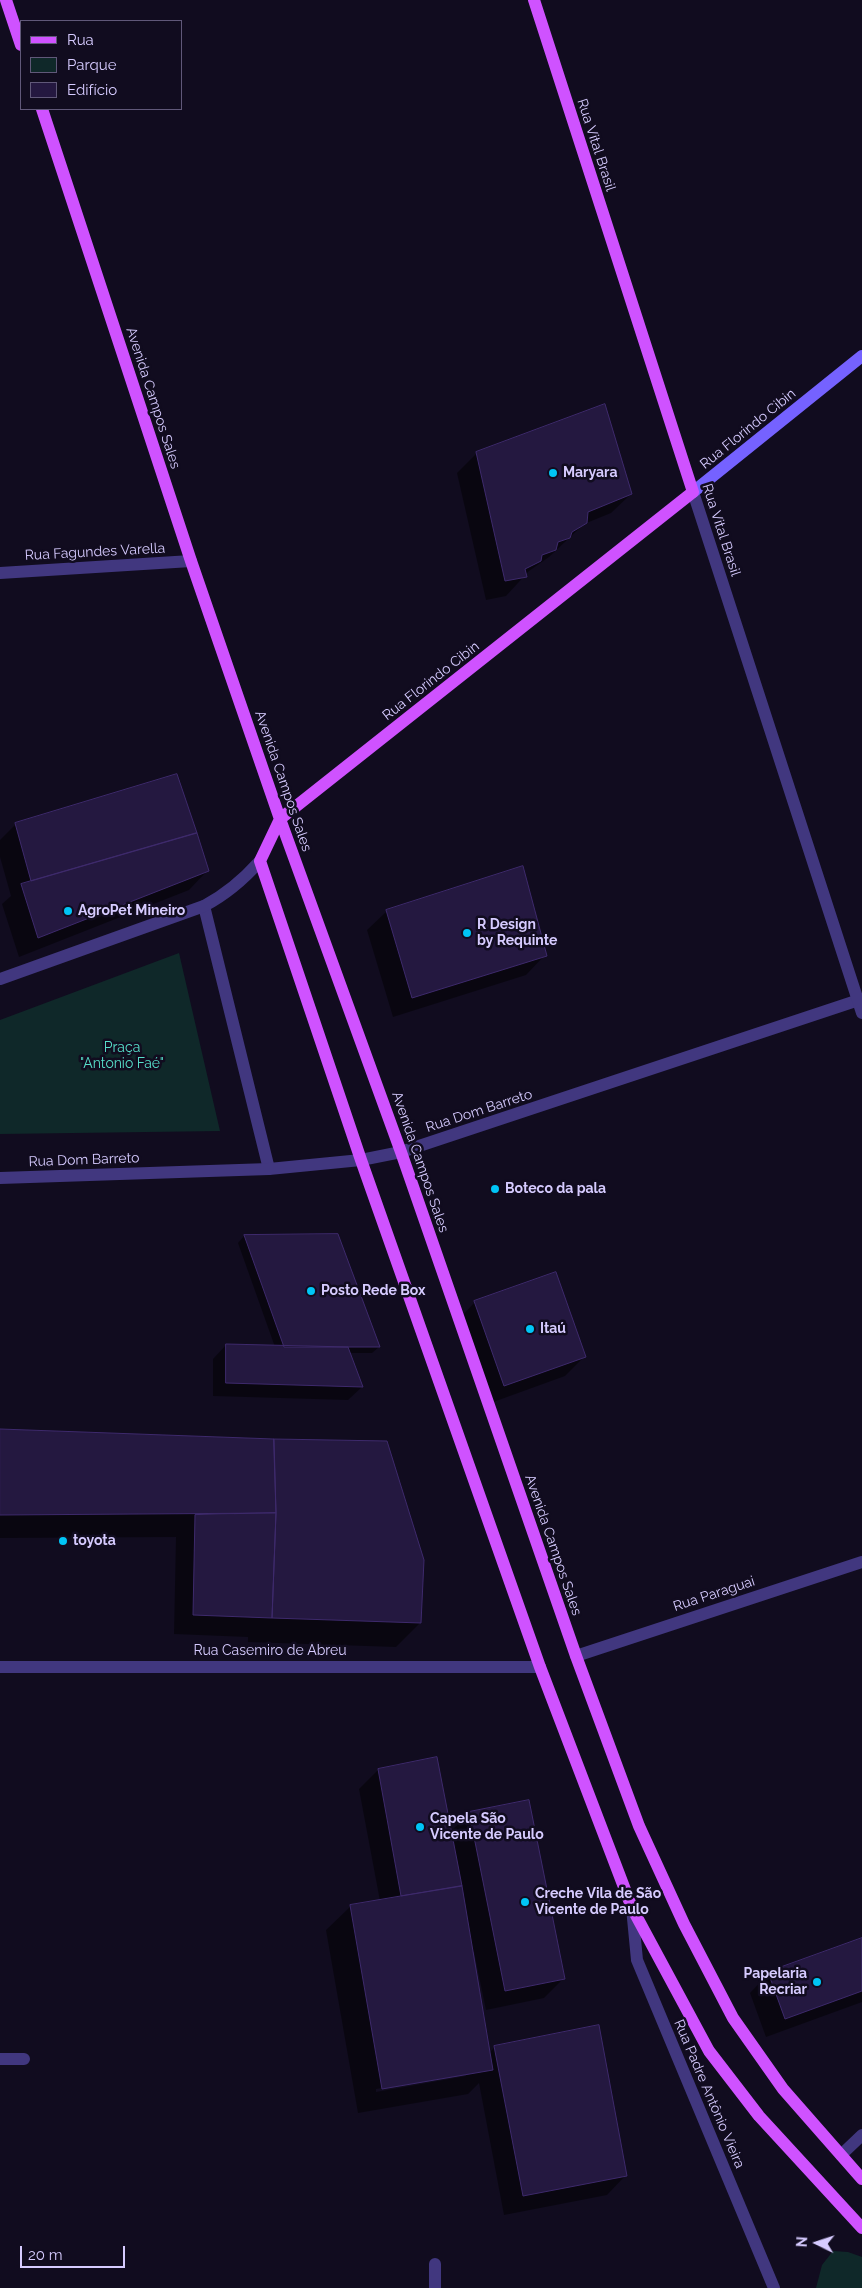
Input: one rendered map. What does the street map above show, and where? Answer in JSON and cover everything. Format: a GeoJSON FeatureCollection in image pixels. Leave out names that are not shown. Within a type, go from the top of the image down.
{"type":"FeatureCollection","features":[{"type":"Feature","properties":{"kind":"main road"},"geometry":{"type":"LineString","coordinates":[[6,0],[20,42]]}},
{"type":"Feature","properties":{"kind":"main road","name":"Rua Vital Brasil"},"geometry":{"type":"LineString","coordinates":[[534,0],[693,492]]}},
{"type":"Feature","properties":{"kind":"main road","name":"Avenida Campos Sales"},"geometry":{"type":"LineString","coordinates":[[42,110],[191,561],[280,819],[401,1152],[576,1656],[639,1826],[684,1924],[733,2018],[783,2089],[862,2179]]}},
{"type":"Feature","properties":{"kind":"main road","name":"Rua Florindo Cibin"},"geometry":{"type":"LineString","coordinates":[[260,861],[280,819],[862,356]]}},
{"type":"Feature","properties":{"kind":"main road"},"geometry":{"type":"LineString","coordinates":[[260,861],[361,1160],[540,1667],[632,1908],[709,2051],[759,2116],[862,2228]]}},
{"type":"Feature","properties":{"kind":"street","name":"Rua Vital Brasil"},"geometry":{"type":"LineString","coordinates":[[693,492],[860,1000],[862,1013]]}},
{"type":"Feature","properties":{"kind":"street","name":"Rua Fagundes Varella"},"geometry":{"type":"LineString","coordinates":[[0,573],[191,561]]}},
{"type":"Feature","properties":{"kind":"street","name":"Rua Florindo Cibin"},"geometry":{"type":"LineString","coordinates":[[0,979],[204,906],[223,896],[240,883],[260,861]]}},
{"type":"Feature","properties":{"kind":"street"},"geometry":{"type":"LineString","coordinates":[[204,906],[270,1169]]}},
{"type":"Feature","properties":{"kind":"street","name":"Rua Dom Barreto"},"geometry":{"type":"LineString","coordinates":[[0,1178],[270,1169],[361,1160],[401,1152],[860,1000]]}},
{"type":"Feature","properties":{"kind":"street","name":"Rua Paraguai"},"geometry":{"type":"LineString","coordinates":[[576,1656],[862,1562]]}},
{"type":"Feature","properties":{"kind":"street","name":"Rua Casemiro de Abreu"},"geometry":{"type":"LineString","coordinates":[[0,1667],[540,1667]]}},
{"type":"Feature","properties":{"kind":"street","name":"Rua Padre Antônio Vieira"},"geometry":{"type":"LineString","coordinates":[[632,1908],[636,1960],[774,2288]]}},
{"type":"Feature","properties":{"kind":"street"},"geometry":{"type":"LineString","coordinates":[[0,2059],[24,2059]]}},
{"type":"Feature","properties":{"kind":"street"},"geometry":{"type":"LineString","coordinates":[[840,2155],[862,2135]]}},
{"type":"Feature","properties":{"kind":"street"},"geometry":{"type":"LineString","coordinates":[[435,2264],[435,2288]]}},
{"type":"Feature","properties":{"kind":"green space","name":"Praça \"Antonio Faé\""},"geometry":{"type":"Polygon","coordinates":[[[179,953],[220,1131],[0,1134],[0,1020],[179,953]]]}},
{"type":"Feature","properties":{"kind":"green space"},"geometry":{"type":"Polygon","coordinates":[[[833,2251],[848,2252],[862,2257],[862,2288],[816,2288],[822,2265],[833,2251]]]}},
{"type":"Feature","properties":{"kind":"building","name":"Maryara"},"geometry":{"type":"Polygon","coordinates":[[[605,404],[632,494],[588,512],[587,523],[572,532],[570,538],[558,542],[556,550],[542,555],[541,561],[525,569],[527,577],[505,581],[476,452],[605,404]]]}},
{"type":"Feature","properties":{"kind":"building"},"geometry":{"type":"Polygon","coordinates":[[[177,774],[197,833],[31,881],[15,823],[177,774]]]}},
{"type":"Feature","properties":{"kind":"building","name":"AgroPet Mineiro"},"geometry":{"type":"Polygon","coordinates":[[[197,833],[209,871],[38,938],[21,884],[197,833]]]}},
{"type":"Feature","properties":{"kind":"building","name":"R Design by Requinte"},"geometry":{"type":"Polygon","coordinates":[[[523,866],[547,956],[412,998],[386,910],[523,866]]]}},
{"type":"Feature","properties":{"kind":"building","name":"Posto Rede Box"},"geometry":{"type":"Polygon","coordinates":[[[338,1234],[380,1347],[284,1347],[244,1235],[338,1234]]]}},
{"type":"Feature","properties":{"kind":"building","name":"Itaú"},"geometry":{"type":"Polygon","coordinates":[[[556,1272],[586,1357],[504,1386],[474,1301],[556,1272]]]}},
{"type":"Feature","properties":{"kind":"building"},"geometry":{"type":"Polygon","coordinates":[[[226,1344],[348,1347],[363,1387],[226,1383],[226,1344]]]}},
{"type":"Feature","properties":{"kind":"building"},"geometry":{"type":"Polygon","coordinates":[[[0,1429],[274,1439],[276,1513],[0,1515],[0,1429]]]}},
{"type":"Feature","properties":{"kind":"building"},"geometry":{"type":"Polygon","coordinates":[[[274,1439],[387,1441],[424,1560],[421,1623],[272,1618],[276,1513],[274,1439]]]}},
{"type":"Feature","properties":{"kind":"building"},"geometry":{"type":"Polygon","coordinates":[[[276,1513],[272,1618],[193,1615],[195,1515],[276,1513]]]}},
{"type":"Feature","properties":{"kind":"building","name":"Capela São Vicente de Paulo"},"geometry":{"type":"Polygon","coordinates":[[[437,1757],[462,1886],[401,1896],[378,1769],[437,1757]]]}},
{"type":"Feature","properties":{"kind":"building"},"geometry":{"type":"Polygon","coordinates":[[[529,1800],[565,1979],[505,1991],[469,1812],[529,1800]]]}},
{"type":"Feature","properties":{"kind":"building"},"geometry":{"type":"Polygon","coordinates":[[[462,1886],[493,2070],[382,2089],[350,1905],[462,1886]]]}},
{"type":"Feature","properties":{"kind":"building","name":"Papelaria Recriar"},"geometry":{"type":"Polygon","coordinates":[[[862,1938],[862,1991],[785,2019],[768,1972],[862,1938]]]}},
{"type":"Feature","properties":{"kind":"building"},"geometry":{"type":"Polygon","coordinates":[[[599,2025],[627,2176],[523,2196],[494,2046],[599,2025]]]}},
{"type":"Feature","properties":{"kind":"place","name":"Maryara"},"geometry":{"type":"Point","coordinates":[553,473]}},
{"type":"Feature","properties":{"kind":"place","name":"AgroPet Mineiro"},"geometry":{"type":"Point","coordinates":[68,911]}},
{"type":"Feature","properties":{"kind":"place","name":"R Design by Requinte"},"geometry":{"type":"Point","coordinates":[467,933]}},
{"type":"Feature","properties":{"kind":"place","name":"Boteco da pala"},"geometry":{"type":"Point","coordinates":[495,1189]}},
{"type":"Feature","properties":{"kind":"place","name":"Posto Rede Box"},"geometry":{"type":"Point","coordinates":[311,1291]}},
{"type":"Feature","properties":{"kind":"place","name":"Itaú"},"geometry":{"type":"Point","coordinates":[530,1329]}},
{"type":"Feature","properties":{"kind":"place","name":"toyota"},"geometry":{"type":"Point","coordinates":[63,1541]}},
{"type":"Feature","properties":{"kind":"place","name":"Capela São Vicente de Paulo"},"geometry":{"type":"Point","coordinates":[420,1827]}},
{"type":"Feature","properties":{"kind":"place","name":"Creche Vila de São Vicente de Paulo"},"geometry":{"type":"Point","coordinates":[525,1902]}},
{"type":"Feature","properties":{"kind":"place","name":"Papelaria Recriar"},"geometry":{"type":"Point","coordinates":[817,1982]}}]}
